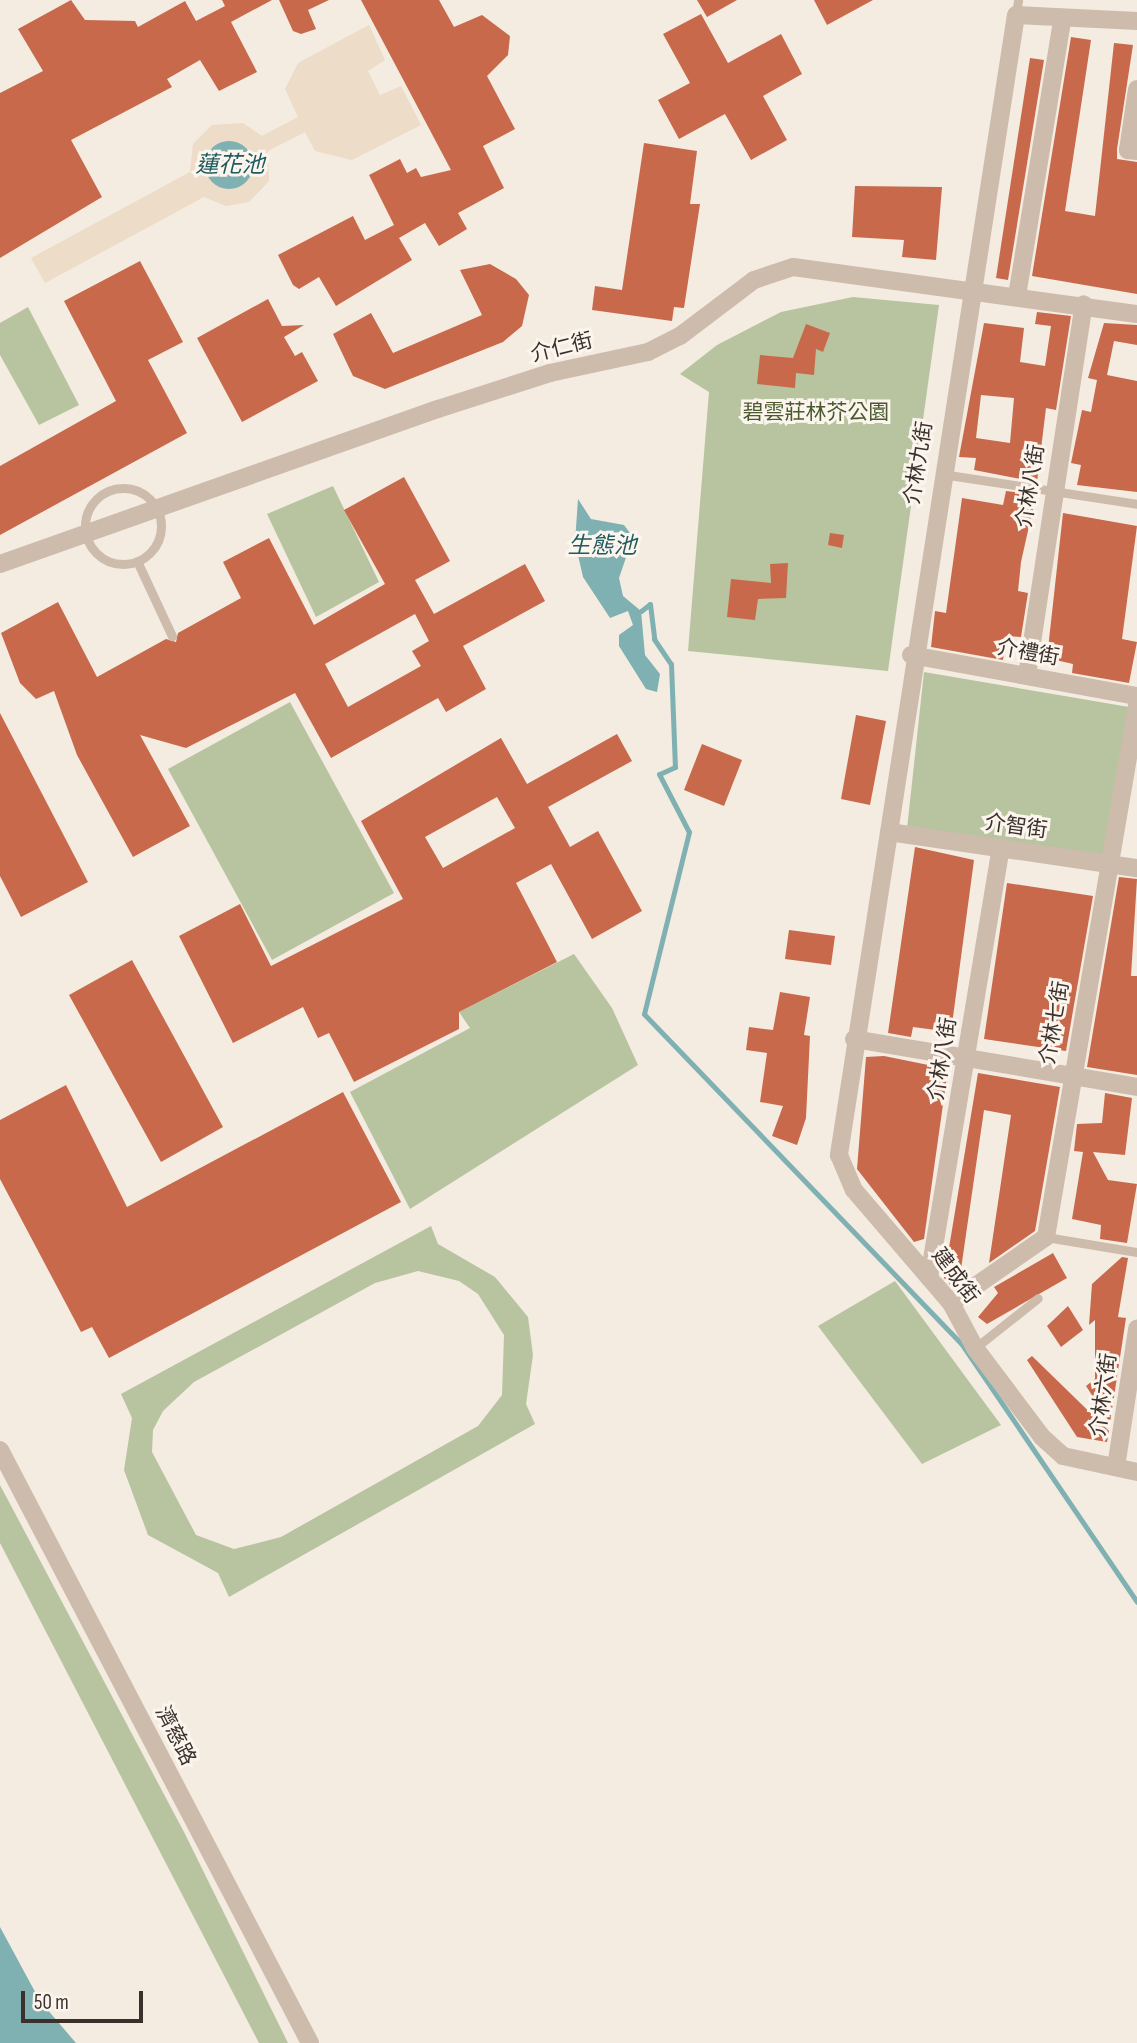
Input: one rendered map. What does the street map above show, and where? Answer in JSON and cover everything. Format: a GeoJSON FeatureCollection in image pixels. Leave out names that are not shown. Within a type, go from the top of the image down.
{"type":"FeatureCollection","features":[{"type":"Feature","properties":{"kind":"street","name":"介林九街"},"geometry":{"type":"LineString","coordinates":[[854,1039],[889,832],[911,655],[1017,7],[1062,20],[1137,21]]}},
{"type":"Feature","properties":{"kind":"street"},"geometry":{"type":"LineString","coordinates":[[1017,296],[1062,20]]}},
{"type":"Feature","properties":{"kind":"street"},"geometry":{"type":"LineString","coordinates":[[1137,89],[1128,150],[1137,151]]}},
{"type":"Feature","properties":{"kind":"street","name":"介仁街"},"geometry":{"type":"LineString","coordinates":[[0,564],[158,512],[438,409],[550,373],[648,352],[680,336],[754,280],[793,267],[1084,304],[1137,314]]}},
{"type":"Feature","properties":{"kind":"street","name":"介林八街"},"geometry":{"type":"LineString","coordinates":[[1027,675],[1053,489],[1084,304]]}},
{"type":"Feature","properties":{"kind":"street","name":"介禮街"},"geometry":{"type":"LineString","coordinates":[[911,655],[1137,696]]}},
{"type":"Feature","properties":{"kind":"street","name":"介林七街"},"geometry":{"type":"LineString","coordinates":[[1046,1237],[1069,1074],[1137,705]]}},
{"type":"Feature","properties":{"kind":"street","name":"介智街"},"geometry":{"type":"LineString","coordinates":[[889,832],[1137,868]]}},
{"type":"Feature","properties":{"kind":"street","name":"介林八街"},"geometry":{"type":"LineString","coordinates":[[929,1277],[1001,847]]}},
{"type":"Feature","properties":{"kind":"street"},"geometry":{"type":"LineString","coordinates":[[854,1039],[967,1056],[1137,1087]]}},
{"type":"Feature","properties":{"kind":"street","name":"建成街"},"geometry":{"type":"LineString","coordinates":[[854,1039],[839,1155],[844,1176],[951,1303],[975,1348],[1063,1457],[1137,1472]]}},
{"type":"Feature","properties":{"kind":"street"},"geometry":{"type":"LineString","coordinates":[[951,1303],[1046,1237]]}},
{"type":"Feature","properties":{"kind":"street","name":"介林六街"},"geometry":{"type":"LineString","coordinates":[[1116,1467],[1137,1329]]}},
{"type":"Feature","properties":{"kind":"street","name":"濟慈路"},"geometry":{"type":"LineString","coordinates":[[0,1450],[310,2043]]}},
{"type":"Feature","properties":{"kind":"lane"},"geometry":{"type":"LineString","coordinates":[[941,474],[1053,489],[1137,504]]}},
{"type":"Feature","properties":{"kind":"lane"},"geometry":{"type":"LineString","coordinates":[[117,489],[142,493],[158,512],[160,537],[137,561],[111,562],[87,536],[95,500],[117,489]]}},
{"type":"Feature","properties":{"kind":"lane"},"geometry":{"type":"LineString","coordinates":[[137,561],[172,636]]}},
{"type":"Feature","properties":{"kind":"lane"},"geometry":{"type":"LineString","coordinates":[[1046,1237],[1137,1252]]}},
{"type":"Feature","properties":{"kind":"lane"},"geometry":{"type":"LineString","coordinates":[[975,1348],[1038,1298]]}},
{"type":"Feature","properties":{"kind":"green space","name":"碧雲莊林芥公園"},"geometry":{"type":"Polygon","coordinates":[[[853,297],[939,305],[888,671],[688,651],[709,392],[680,374],[717,345],[781,312],[853,297]]]}},
{"type":"Feature","properties":{"kind":"green space"},"geometry":{"type":"Polygon","coordinates":[[[28,307],[79,405],[39,425],[0,355],[0,323],[28,307]]]}},
{"type":"Feature","properties":{"kind":"green space"},"geometry":{"type":"Polygon","coordinates":[[[333,486],[379,582],[316,617],[267,514],[333,486]]]}},
{"type":"Feature","properties":{"kind":"green space"},"geometry":{"type":"Polygon","coordinates":[[[924,672],[1129,707],[1103,857],[907,829],[924,672]]]}},
{"type":"Feature","properties":{"kind":"green space"},"geometry":{"type":"Polygon","coordinates":[[[290,702],[394,893],[272,960],[168,769],[290,702]]]}},
{"type":"Feature","properties":{"kind":"green space"},"geometry":{"type":"Polygon","coordinates":[[[574,954],[612,1008],[638,1065],[410,1209],[350,1092],[470,1028],[459,1012],[574,954]]]}},
{"type":"Feature","properties":{"kind":"green space"},"geometry":{"type":"Polygon","coordinates":[[[431,1226],[438,1244],[495,1277],[528,1317],[533,1355],[526,1404],[535,1424],[229,1597],[218,1573],[148,1535],[124,1470],[132,1418],[121,1394],[431,1226]],[[418,1271],[375,1283],[194,1382],[163,1411],[153,1430],[152,1452],[196,1535],[234,1549],[281,1537],[478,1426],[502,1395],[504,1335],[478,1294],[459,1281],[418,1271]]]}},
{"type":"Feature","properties":{"kind":"green space"},"geometry":{"type":"Polygon","coordinates":[[[895,1281],[1001,1425],[922,1464],[818,1326],[895,1281]]]}},
{"type":"Feature","properties":{"kind":"green space"},"geometry":{"type":"Polygon","coordinates":[[[0,1485],[185,1834],[288,2043],[259,2043],[0,1543],[0,1485]]]}},
{"type":"Feature","properties":{"kind":"shaded area"},"geometry":{"type":"Polygon","coordinates":[[[369,25],[385,60],[368,71],[380,95],[401,86],[421,125],[352,160],[315,151],[305,132],[268,151],[269,181],[249,202],[226,206],[204,197],[45,283],[31,258],[190,172],[193,144],[212,125],[243,123],[262,136],[298,117],[285,89],[298,63],[369,25]]]}},
{"type":"Feature","properties":{"kind":"water","name":"蓮花池"},"geometry":{"type":"Polygon","coordinates":[[[229,141],[246,148],[253,165],[246,182],[229,189],[212,182],[205,165],[212,148],[229,141]]]}},
{"type":"Feature","properties":{"kind":"water","name":"生態池"},"geometry":{"type":"Polygon","coordinates":[[[578,499],[591,519],[624,525],[633,537],[619,578],[623,596],[641,611],[645,655],[660,674],[657,692],[646,689],[619,646],[619,635],[633,625],[628,611],[610,618],[583,577],[575,542],[578,499]]]}},
{"type":"Feature","properties":{"kind":"water"},"geometry":{"type":"Polygon","coordinates":[[[0,1927],[40,2001],[76,2043],[0,2043],[0,1927]]]}},
{"type":"Feature","properties":{"kind":"building"},"geometry":{"type":"Polygon","coordinates":[[[71,0],[85,20],[135,21],[138,27],[185,1],[196,21],[225,6],[222,0],[272,0],[231,22],[257,72],[219,91],[200,60],[167,79],[172,87],[71,140],[102,197],[0,258],[0,93],[43,71],[18,29],[71,0]]]}},
{"type":"Feature","properties":{"kind":"building"},"geometry":{"type":"Polygon","coordinates":[[[279,0],[329,0],[308,10],[316,29],[301,34],[293,31],[279,0]]]}},
{"type":"Feature","properties":{"kind":"building"},"geometry":{"type":"Polygon","coordinates":[[[361,0],[439,0],[454,27],[482,15],[510,36],[508,55],[487,76],[515,129],[483,146],[504,188],[458,213],[467,229],[439,246],[425,223],[399,238],[412,260],[336,306],[319,277],[299,289],[293,285],[278,255],[353,216],[365,240],[394,225],[369,175],[400,159],[407,173],[416,168],[421,177],[451,170],[361,0]]]}},
{"type":"Feature","properties":{"kind":"building"},"geometry":{"type":"Polygon","coordinates":[[[697,0],[737,0],[707,17],[697,0]]]}},
{"type":"Feature","properties":{"kind":"building"},"geometry":{"type":"Polygon","coordinates":[[[814,0],[873,0],[827,25],[814,0]]]}},
{"type":"Feature","properties":{"kind":"building"},"geometry":{"type":"Polygon","coordinates":[[[701,14],[728,63],[781,34],[802,74],[763,96],[787,140],[751,160],[725,114],[679,139],[658,100],[690,83],[663,34],[701,14]]]}},
{"type":"Feature","properties":{"kind":"building"},"geometry":{"type":"Polygon","coordinates":[[[1071,37],[1091,40],[1065,211],[1095,216],[1114,43],[1133,45],[1117,159],[1137,162],[1137,294],[1032,276],[1071,37]]]}},
{"type":"Feature","properties":{"kind":"building"},"geometry":{"type":"Polygon","coordinates":[[[1030,58],[1044,60],[1008,280],[996,278],[1030,58]]]}},
{"type":"Feature","properties":{"kind":"building"},"geometry":{"type":"Polygon","coordinates":[[[644,143],[697,151],[690,204],[700,204],[684,308],[674,307],[672,321],[592,310],[595,286],[622,290],[644,143]]]}},
{"type":"Feature","properties":{"kind":"building"},"geometry":{"type":"Polygon","coordinates":[[[855,186],[942,187],[936,260],[902,257],[904,240],[852,237],[855,186]]]}},
{"type":"Feature","properties":{"kind":"building"},"geometry":{"type":"Polygon","coordinates":[[[140,261],[183,342],[148,360],[187,433],[0,535],[0,466],[116,401],[64,301],[140,261]]]}},
{"type":"Feature","properties":{"kind":"building"},"geometry":{"type":"Polygon","coordinates":[[[490,264],[516,279],[529,295],[522,326],[503,342],[385,389],[353,376],[333,334],[371,313],[393,353],[482,315],[460,270],[490,264]]]}},
{"type":"Feature","properties":{"kind":"building"},"geometry":{"type":"Polygon","coordinates":[[[268,299],[282,326],[304,325],[284,337],[295,356],[302,352],[318,381],[242,422],[197,338],[268,299]]]}},
{"type":"Feature","properties":{"kind":"building"},"geometry":{"type":"Polygon","coordinates":[[[1037,312],[1071,316],[1056,410],[1046,408],[1037,482],[974,470],[976,458],[959,457],[984,323],[1024,328],[1020,362],[1045,366],[1051,326],[1035,324],[1037,312]],[[981,395],[976,438],[1010,443],[1014,398],[981,395]]]}},
{"type":"Feature","properties":{"kind":"building"},"geometry":{"type":"Polygon","coordinates":[[[1104,323],[1137,325],[1137,345],[1114,341],[1107,375],[1137,381],[1137,492],[1077,485],[1081,465],[1071,463],[1082,410],[1091,412],[1097,380],[1088,378],[1104,323]]]}},
{"type":"Feature","properties":{"kind":"building"},"geometry":{"type":"Polygon","coordinates":[[[806,324],[830,333],[823,352],[816,349],[814,375],[796,373],[795,388],[757,384],[760,355],[793,358],[806,324]]]}},
{"type":"Feature","properties":{"kind":"building"},"geometry":{"type":"Polygon","coordinates":[[[404,477],[450,561],[415,580],[434,614],[525,564],[545,601],[463,646],[486,689],[446,712],[438,698],[331,758],[295,693],[186,748],[140,735],[190,826],[133,857],[77,755],[54,691],[36,699],[20,683],[1,633],[58,602],[97,677],[166,639],[176,642],[178,633],[241,598],[223,562],[269,538],[314,625],[385,584],[344,510],[404,477]],[[415,614],[325,664],[348,707],[421,666],[412,651],[429,641],[415,614]]]}},
{"type":"Feature","properties":{"kind":"building"},"geometry":{"type":"Polygon","coordinates":[[[1006,491],[1036,495],[1021,562],[1018,591],[1028,593],[1021,637],[1006,636],[1003,660],[931,647],[935,611],[946,613],[962,498],[1003,505],[1006,491]]]}},
{"type":"Feature","properties":{"kind":"building"},"geometry":{"type":"Polygon","coordinates":[[[1063,513],[1137,526],[1122,639],[1137,642],[1129,683],[1072,673],[1073,664],[1047,658],[1063,513]]]}},
{"type":"Feature","properties":{"kind":"building"},"geometry":{"type":"Polygon","coordinates":[[[830,533],[844,535],[842,548],[828,545],[830,533]]]}},
{"type":"Feature","properties":{"kind":"building"},"geometry":{"type":"Polygon","coordinates":[[[788,563],[786,598],[758,599],[755,620],[727,617],[731,579],[771,583],[770,564],[788,563]]]}},
{"type":"Feature","properties":{"kind":"building"},"geometry":{"type":"Polygon","coordinates":[[[0,713],[88,882],[21,917],[0,876],[0,713]]]}},
{"type":"Feature","properties":{"kind":"building"},"geometry":{"type":"Polygon","coordinates":[[[856,715],[886,721],[870,805],[841,799],[856,715]]]}},
{"type":"Feature","properties":{"kind":"building"},"geometry":{"type":"Polygon","coordinates":[[[617,734],[632,761],[548,807],[570,847],[598,831],[642,911],[592,939],[551,864],[516,883],[557,962],[459,1012],[459,1029],[354,1082],[329,1033],[318,1038],[303,1007],[233,1043],[179,936],[240,904],[271,966],[403,899],[361,821],[501,738],[527,784],[617,734]],[[497,797],[425,837],[443,868],[515,828],[497,797]]]}},
{"type":"Feature","properties":{"kind":"building"},"geometry":{"type":"Polygon","coordinates":[[[702,744],[742,760],[724,806],[684,790],[702,744]]]}},
{"type":"Feature","properties":{"kind":"building"},"geometry":{"type":"Polygon","coordinates":[[[915,847],[974,860],[951,1032],[913,1027],[911,1037],[888,1033],[915,847]]]}},
{"type":"Feature","properties":{"kind":"building"},"geometry":{"type":"Polygon","coordinates":[[[1119,877],[1137,879],[1131,976],[1137,976],[1137,1075],[1087,1067],[1119,877]]]}},
{"type":"Feature","properties":{"kind":"building"},"geometry":{"type":"Polygon","coordinates":[[[1007,883],[1093,896],[1066,1051],[984,1039],[1007,883]]]}},
{"type":"Feature","properties":{"kind":"building"},"geometry":{"type":"Polygon","coordinates":[[[789,930],[835,936],[831,965],[785,959],[789,930]]]}},
{"type":"Feature","properties":{"kind":"building"},"geometry":{"type":"Polygon","coordinates":[[[132,960],[223,1127],[161,1162],[69,995],[132,960]]]}},
{"type":"Feature","properties":{"kind":"building"},"geometry":{"type":"Polygon","coordinates":[[[780,992],[810,997],[804,1035],[810,1036],[806,1118],[797,1145],[772,1136],[783,1106],[760,1102],[767,1053],[746,1050],[749,1027],[773,1030],[780,992]]]}},
{"type":"Feature","properties":{"kind":"building"},"geometry":{"type":"Polygon","coordinates":[[[884,1056],[948,1069],[924,1239],[914,1242],[857,1169],[866,1057],[884,1056]]]}},
{"type":"Feature","properties":{"kind":"building"},"geometry":{"type":"Polygon","coordinates":[[[978,1073],[1060,1087],[1035,1231],[989,1263],[1011,1115],[984,1110],[959,1283],[952,1287],[944,1278],[978,1073]]]}},
{"type":"Feature","properties":{"kind":"building"},"geometry":{"type":"Polygon","coordinates":[[[66,1085],[127,1207],[343,1092],[401,1202],[109,1358],[92,1327],[81,1332],[0,1179],[0,1120],[66,1085]]]}},
{"type":"Feature","properties":{"kind":"building"},"geometry":{"type":"Polygon","coordinates":[[[1105,1093],[1132,1098],[1125,1155],[1093,1152],[1108,1180],[1137,1184],[1127,1243],[1100,1239],[1101,1225],[1072,1219],[1083,1152],[1074,1151],[1077,1124],[1102,1123],[1105,1093]]]}},
{"type":"Feature","properties":{"kind":"building"},"geometry":{"type":"Polygon","coordinates":[[[1053,1253],[1067,1278],[987,1324],[978,1317],[998,1293],[994,1287],[1053,1253]]]}},
{"type":"Feature","properties":{"kind":"building"},"geometry":{"type":"Polygon","coordinates":[[[1122,1257],[1128,1258],[1118,1317],[1126,1318],[1110,1423],[1086,1386],[1095,1379],[1095,1320],[1089,1325],[1092,1284],[1122,1257]]]}},
{"type":"Feature","properties":{"kind":"building"},"geometry":{"type":"Polygon","coordinates":[[[1068,1306],[1083,1330],[1061,1347],[1047,1326],[1068,1306]]]}},
{"type":"Feature","properties":{"kind":"building"},"geometry":{"type":"Polygon","coordinates":[[[1032,1356],[1109,1431],[1107,1442],[1077,1437],[1027,1360],[1032,1356]]]}},
{"type":"Feature","properties":{"kind":"waterway"},"geometry":{"type":"LineString","coordinates":[[641,611],[650,604],[654,639],[671,664],[675,767],[659,774],[689,832],[644,1014],[961,1343],[1137,1602]]}}]}
